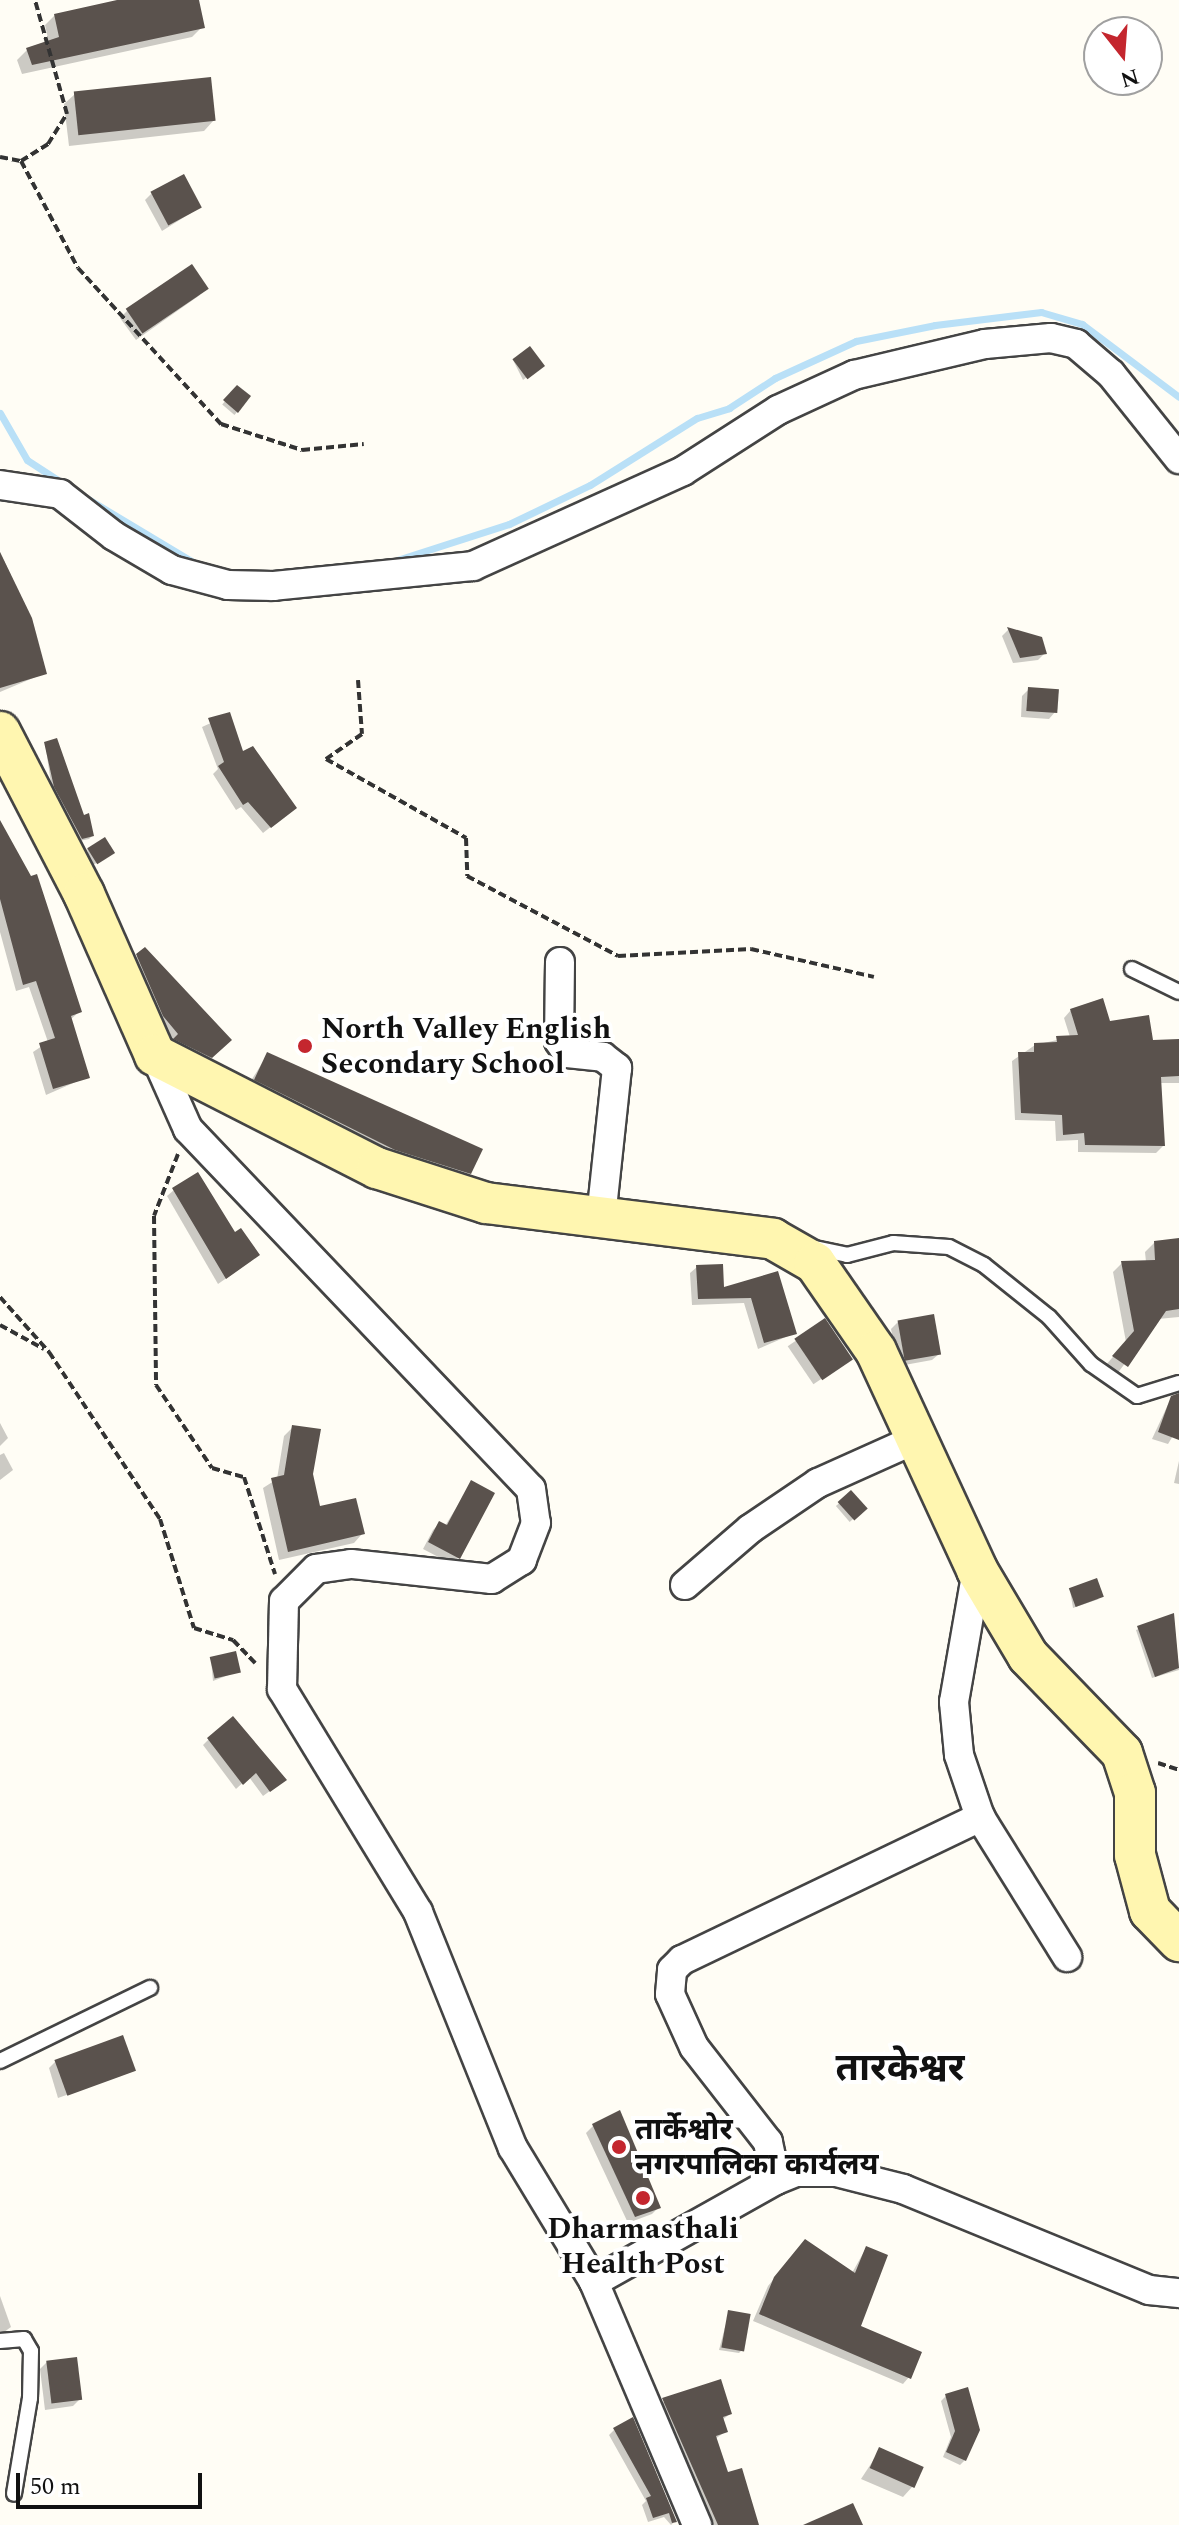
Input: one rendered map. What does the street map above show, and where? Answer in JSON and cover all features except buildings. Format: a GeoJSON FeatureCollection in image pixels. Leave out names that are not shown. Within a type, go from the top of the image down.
{"type":"FeatureCollection","features":[{"type":"Feature","properties":{"kind":"street"},"geometry":{"type":"LineString","coordinates":[[0,485],[60,494],[114,536],[172,570],[228,585],[299,584],[473,566],[683,471],[778,410],[854,375],[985,344],[1039,338],[1076,344],[1111,374],[1179,459]]}},
{"type":"Feature","properties":{"kind":"street"},"geometry":{"type":"LineString","coordinates":[[0,732],[84,894],[188,1129],[531,1489],[536,1523],[522,1560],[492,1579],[351,1564],[316,1569],[284,1601],[282,1689],[418,1912],[513,2148],[594,2282],[697,2525]]}},
{"type":"Feature","properties":{"kind":"street"},"geometry":{"type":"LineString","coordinates":[[560,962],[559,1041],[567,1053],[603,1057],[617,1068],[601,1217]]}},
{"type":"Feature","properties":{"kind":"street"},"geometry":{"type":"LineString","coordinates":[[155,1055],[377,1168],[486,1203],[773,1239],[815,1263],[876,1351],[977,1570],[1028,1656],[1122,1753],[1135,1793],[1135,1855],[1150,1911],[1179,1941]]}},
{"type":"Feature","properties":{"kind":"street"},"geometry":{"type":"LineString","coordinates":[[685,1585],[750,1529],[818,1483],[916,1439]]}},
{"type":"Feature","properties":{"kind":"street"},"geometry":{"type":"LineString","coordinates":[[977,1570],[954,1702],[959,1755],[980,1817],[1067,1957]]}},
{"type":"Feature","properties":{"kind":"street"},"geometry":{"type":"LineString","coordinates":[[776,2180],[768,2142],[694,2047],[670,1994],[672,1970],[682,1960],[980,1817]]}},
{"type":"Feature","properties":{"kind":"street"},"geometry":{"type":"LineString","coordinates":[[594,2282],[776,2180],[796,2172],[836,2172],[903,2189],[1149,2290],[1179,2293]]}},
{"type":"Feature","properties":{"kind":"lane"},"geometry":{"type":"LineString","coordinates":[[1132,969],[1179,992]]}},
{"type":"Feature","properties":{"kind":"lane"},"geometry":{"type":"LineString","coordinates":[[773,1239],[847,1255],[893,1243],[949,1247],[984,1265],[1049,1317],[1091,1364],[1137,1396],[1179,1383]]}},
{"type":"Feature","properties":{"kind":"lane"},"geometry":{"type":"LineString","coordinates":[[0,2061],[150,1988]]}},
{"type":"Feature","properties":{"kind":"lane"},"geometry":{"type":"LineString","coordinates":[[0,2341],[24,2339],[31,2351],[30,2398],[14,2494]]}},
{"type":"Feature","properties":{"kind":"path"},"geometry":{"type":"LineString","coordinates":[[0,157],[21,161],[48,144],[67,114],[35,0]]}},
{"type":"Feature","properties":{"kind":"path"},"geometry":{"type":"LineString","coordinates":[[21,161],[78,268],[221,424],[302,450],[364,444]]}},
{"type":"Feature","properties":{"kind":"path"},"geometry":{"type":"LineString","coordinates":[[358,680],[362,734],[326,759],[466,838],[467,876],[618,956],[751,949],[874,977]]}},
{"type":"Feature","properties":{"kind":"path"},"geometry":{"type":"LineString","coordinates":[[188,1129],[154,1216],[156,1385],[212,1468],[244,1477],[284,1601]]}},
{"type":"Feature","properties":{"kind":"path"},"geometry":{"type":"LineString","coordinates":[[0,1297],[49,1352],[160,1519],[194,1628],[233,1640],[282,1689]]}},
{"type":"Feature","properties":{"kind":"path"},"geometry":{"type":"LineString","coordinates":[[0,1325],[49,1352]]}},
{"type":"Feature","properties":{"kind":"waterway"},"geometry":{"type":"LineString","coordinates":[[397,560],[509,524],[590,485],[697,418],[729,408],[775,378],[856,341],[935,325],[1041,312],[1082,324],[1179,397]]}},
{"type":"Feature","properties":{"kind":"waterway"},"geometry":{"type":"LineString","coordinates":[[0,413],[27,460],[64,484]]}},
{"type":"Feature","properties":{"kind":"waterway"},"geometry":{"type":"LineString","coordinates":[[88,499],[193,562]]}},
{"type":"Feature","properties":{"kind":"place","name":"North Valley English Secondary School"},"geometry":{"type":"Point","coordinates":[305,1046]}},
{"type":"Feature","properties":{"kind":"place","name":"तार्केश्वोर नगरपालिका कार्यलय"},"geometry":{"type":"Point","coordinates":[619,2147]}},
{"type":"Feature","properties":{"kind":"place","name":"Dharmasthali Health Post"},"geometry":{"type":"Point","coordinates":[643,2198]}},
{"type":"Feature","properties":{"kind":"district","name":"तारकेश्वर"},"geometry":{"type":"Point","coordinates":[900,2070]}}]}
